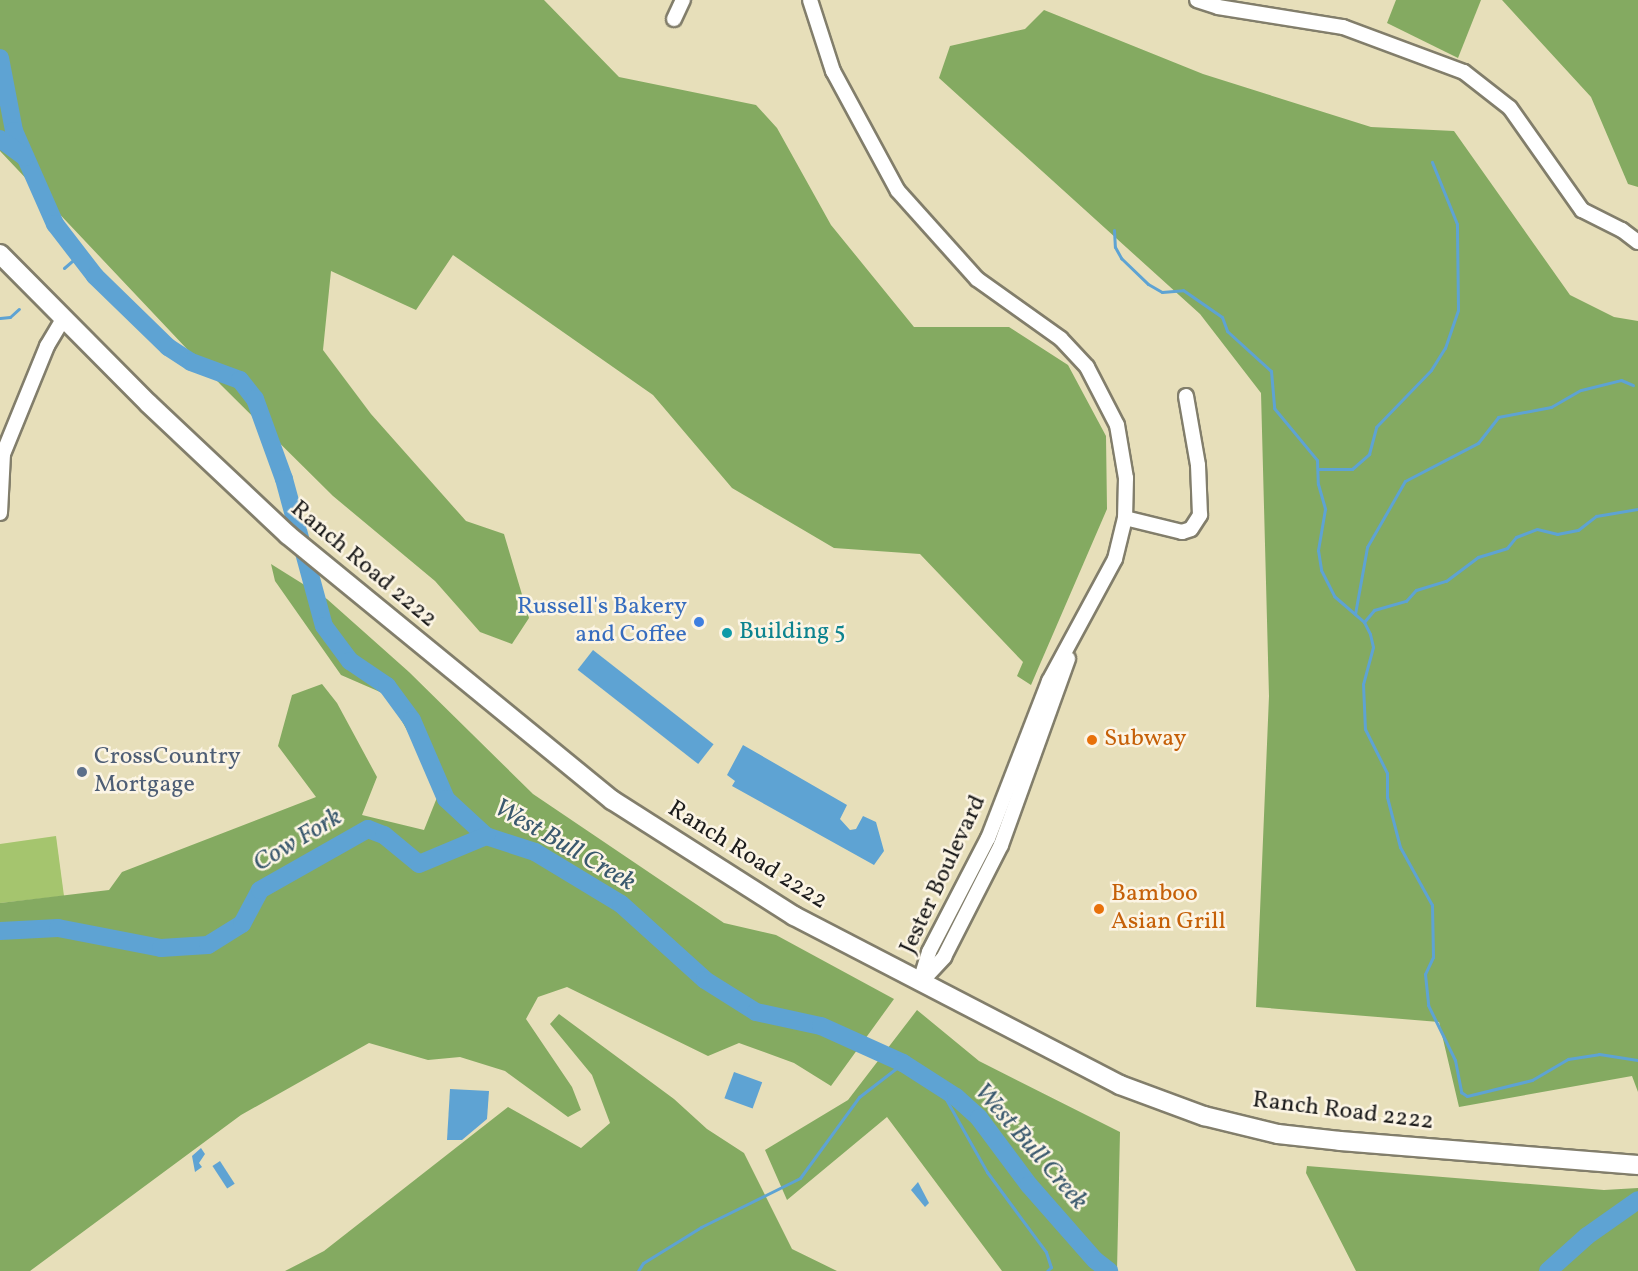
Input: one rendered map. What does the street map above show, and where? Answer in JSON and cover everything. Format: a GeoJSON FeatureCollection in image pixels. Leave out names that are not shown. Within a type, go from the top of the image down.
{"type":"FeatureCollection","features":[{"type":"Feature","properties":{"kind":"main road","name":"Ranch Road 2222"},"geometry":{"type":"LineString","coordinates":[[0,254],[149,405],[326,568],[612,800],[748,889],[920,982],[1120,1085],[1204,1116],[1278,1134],[1340,1142],[1616,1161],[1638,1165]]}},
{"type":"Feature","properties":{"kind":"street"},"geometry":{"type":"LineString","coordinates":[[674,19],[683,0]]}},
{"type":"Feature","properties":{"kind":"street","name":"Jester Boulevard"},"geometry":{"type":"LineString","coordinates":[[810,0],[845,97],[910,207],[977,279],[1074,352],[1097,382],[1117,425],[1126,478],[1125,518],[1115,559],[1074,639],[1042,742],[1002,845],[944,957],[920,982]]}},
{"type":"Feature","properties":{"kind":"street"},"geometry":{"type":"LineString","coordinates":[[1197,0],[1218,7],[1343,27],[1464,72],[1509,108],[1582,210],[1622,230],[1638,242]]}},
{"type":"Feature","properties":{"kind":"street"},"geometry":{"type":"LineString","coordinates":[[0,513],[3,454],[47,346],[64,318]]}},
{"type":"Feature","properties":{"kind":"street"},"geometry":{"type":"LineString","coordinates":[[1125,518],[1182,532],[1191,529],[1200,515],[1198,465],[1186,396]]}},
{"type":"Feature","properties":{"kind":"green space"},"geometry":{"type":"Polygon","coordinates":[[[0,0],[544,0],[619,77],[756,105],[777,128],[831,225],[914,327],[1009,327],[1068,365],[1106,436],[1107,509],[1031,685],[1017,676],[1023,662],[920,554],[834,548],[732,488],[653,395],[453,255],[416,310],[331,271],[323,350],[371,414],[466,521],[504,534],[529,618],[512,644],[480,632],[435,581],[333,496],[221,385],[0,151],[0,0]]]}},
{"type":"Feature","properties":{"kind":"green space"},"geometry":{"type":"Polygon","coordinates":[[[1396,0],[1481,0],[1458,58],[1387,23],[1396,0]]]}},
{"type":"Feature","properties":{"kind":"green space"},"geometry":{"type":"Polygon","coordinates":[[[1502,0],[1638,0],[1638,187],[1628,184],[1591,97],[1502,0]]]}},
{"type":"Feature","properties":{"kind":"green space"},"geometry":{"type":"Polygon","coordinates":[[[1044,10],[1203,74],[1371,127],[1454,131],[1570,295],[1614,317],[1638,321],[1638,1092],[1632,1076],[1459,1107],[1439,1022],[1256,1007],[1269,696],[1261,393],[1200,314],[939,78],[950,46],[1025,29],[1044,10]]]}},
{"type":"Feature","properties":{"kind":"green space"},"geometry":{"type":"Polygon","coordinates":[[[271,564],[327,599],[409,672],[533,794],[724,923],[776,935],[894,999],[831,1086],[794,1063],[739,1043],[708,1056],[567,987],[538,997],[526,1019],[572,1087],[581,1110],[568,1117],[505,1071],[460,1057],[428,1060],[369,1043],[241,1115],[30,1271],[0,1271],[0,903],[109,890],[122,872],[316,797],[278,746],[292,695],[322,684],[337,703],[377,777],[362,815],[424,830],[438,795],[432,774],[387,695],[341,675],[275,581],[271,564]]]}},
{"type":"Feature","properties":{"kind":"green space"},"geometry":{"type":"Polygon","coordinates":[[[56,836],[64,896],[0,903],[0,844],[56,836]]]}},
{"type":"Feature","properties":{"kind":"green space"},"geometry":{"type":"Polygon","coordinates":[[[917,1010],[979,1061],[1120,1132],[1117,1271],[1002,1271],[887,1117],[787,1200],[765,1150],[848,1100],[917,1010]]]}},
{"type":"Feature","properties":{"kind":"green space"},"geometry":{"type":"Polygon","coordinates":[[[559,1014],[674,1099],[707,1129],[744,1153],[792,1249],[837,1271],[285,1271],[324,1251],[508,1107],[581,1148],[610,1123],[592,1075],[550,1024],[559,1014]]]}},
{"type":"Feature","properties":{"kind":"green space"},"geometry":{"type":"Polygon","coordinates":[[[1307,1166],[1604,1190],[1638,1188],[1638,1271],[1356,1271],[1306,1173],[1307,1166]]]}},
{"type":"Feature","properties":{"kind":"water"},"geometry":{"type":"Polygon","coordinates":[[[593,650],[714,744],[698,764],[578,670],[593,650]]]}},
{"type":"Feature","properties":{"kind":"water"},"geometry":{"type":"Polygon","coordinates":[[[743,745],[847,805],[840,819],[850,830],[856,829],[863,816],[876,822],[884,851],[874,865],[732,786],[735,781],[727,775],[743,745]]]}},
{"type":"Feature","properties":{"kind":"water"},"geometry":{"type":"Polygon","coordinates":[[[734,1072],[762,1082],[753,1109],[724,1098],[734,1072]]]}},
{"type":"Feature","properties":{"kind":"water"},"geometry":{"type":"Polygon","coordinates":[[[450,1089],[489,1091],[487,1119],[462,1140],[447,1140],[450,1089]]]}},
{"type":"Feature","properties":{"kind":"water"},"geometry":{"type":"Polygon","coordinates":[[[201,1148],[205,1154],[199,1163],[202,1167],[195,1172],[192,1156],[201,1148]]]}},
{"type":"Feature","properties":{"kind":"water"},"geometry":{"type":"Polygon","coordinates":[[[220,1161],[235,1184],[227,1189],[212,1166],[220,1161]]]}},
{"type":"Feature","properties":{"kind":"water"},"geometry":{"type":"Polygon","coordinates":[[[918,1182],[929,1203],[925,1207],[911,1190],[918,1182]]]}},
{"type":"Feature","properties":{"kind":"waterway","name":"West Bull Creek"},"geometry":{"type":"LineString","coordinates":[[0,58],[14,131],[55,224],[95,276],[168,347],[191,362],[240,380],[255,399],[284,479],[324,626],[350,661],[387,686],[412,720],[446,799],[486,836],[535,852],[621,904],[705,980],[756,1012],[821,1026],[903,1063],[956,1097],[979,1118],[1029,1185],[1095,1260],[1109,1271]]}},
{"type":"Feature","properties":{"kind":"waterway"},"geometry":{"type":"LineString","coordinates":[[0,139],[25,157]]}},
{"type":"Feature","properties":{"kind":"waterway"},"geometry":{"type":"LineString","coordinates":[[1319,469],[1352,469],[1369,454],[1376,427],[1431,370],[1445,348],[1458,310],[1457,224],[1432,162]]}},
{"type":"Feature","properties":{"kind":"waterway"},"geometry":{"type":"LineString","coordinates":[[1114,230],[1115,247],[1121,258],[1148,284],[1162,292],[1183,290],[1222,317],[1227,331],[1271,371],[1274,408],[1317,460],[1318,484],[1325,509],[1318,550],[1321,570],[1334,596],[1364,622],[1370,634],[1373,647],[1363,684],[1365,729],[1387,773],[1387,797],[1400,847],[1432,905],[1433,957],[1425,974],[1428,1005],[1455,1060],[1461,1092],[1467,1096],[1532,1080],[1568,1059],[1599,1054],[1638,1060]]}},
{"type":"Feature","properties":{"kind":"waterway"},"geometry":{"type":"LineString","coordinates":[[64,268],[79,255]]}},
{"type":"Feature","properties":{"kind":"waterway"},"geometry":{"type":"LineString","coordinates":[[0,318],[10,317],[19,309]]}},
{"type":"Feature","properties":{"kind":"waterway"},"geometry":{"type":"LineString","coordinates":[[1355,614],[1367,547],[1405,481],[1478,443],[1498,417],[1551,407],[1581,390],[1621,380],[1633,385]]}},
{"type":"Feature","properties":{"kind":"waterway"},"geometry":{"type":"LineString","coordinates":[[1364,622],[1374,610],[1406,601],[1416,590],[1446,581],[1478,557],[1507,548],[1516,537],[1537,529],[1557,534],[1578,530],[1596,516],[1638,509]]}},
{"type":"Feature","properties":{"kind":"waterway","name":"Cow Fork"},"geometry":{"type":"LineString","coordinates":[[0,931],[58,928],[161,948],[208,945],[242,924],[260,890],[368,829],[384,835],[419,864],[486,836]]}},
{"type":"Feature","properties":{"kind":"waterway"},"geometry":{"type":"LineString","coordinates":[[638,1271],[643,1263],[701,1227],[800,1178],[859,1097],[903,1063]]}},
{"type":"Feature","properties":{"kind":"waterway"},"geometry":{"type":"LineString","coordinates":[[938,1085],[987,1172],[1046,1252],[1051,1267],[1047,1271]]}},
{"type":"Feature","properties":{"kind":"waterway","name":"West Bull Creek"},"geometry":{"type":"LineString","coordinates":[[1548,1271],[1587,1236],[1638,1200]]}},
{"type":"Feature","properties":{"kind":"place","name":"Russell's Bakery and Coffee"},"geometry":{"type":"Point","coordinates":[699,622]}},
{"type":"Feature","properties":{"kind":"place","name":"Building 5"},"geometry":{"type":"Point","coordinates":[727,633]}},
{"type":"Feature","properties":{"kind":"place","name":"Subway"},"geometry":{"type":"Point","coordinates":[1092,740]}},
{"type":"Feature","properties":{"kind":"place","name":"CrossCountry Mortgage"},"geometry":{"type":"Point","coordinates":[82,772]}},
{"type":"Feature","properties":{"kind":"place","name":"Bamboo Asian Grill"},"geometry":{"type":"Point","coordinates":[1099,909]}}]}
